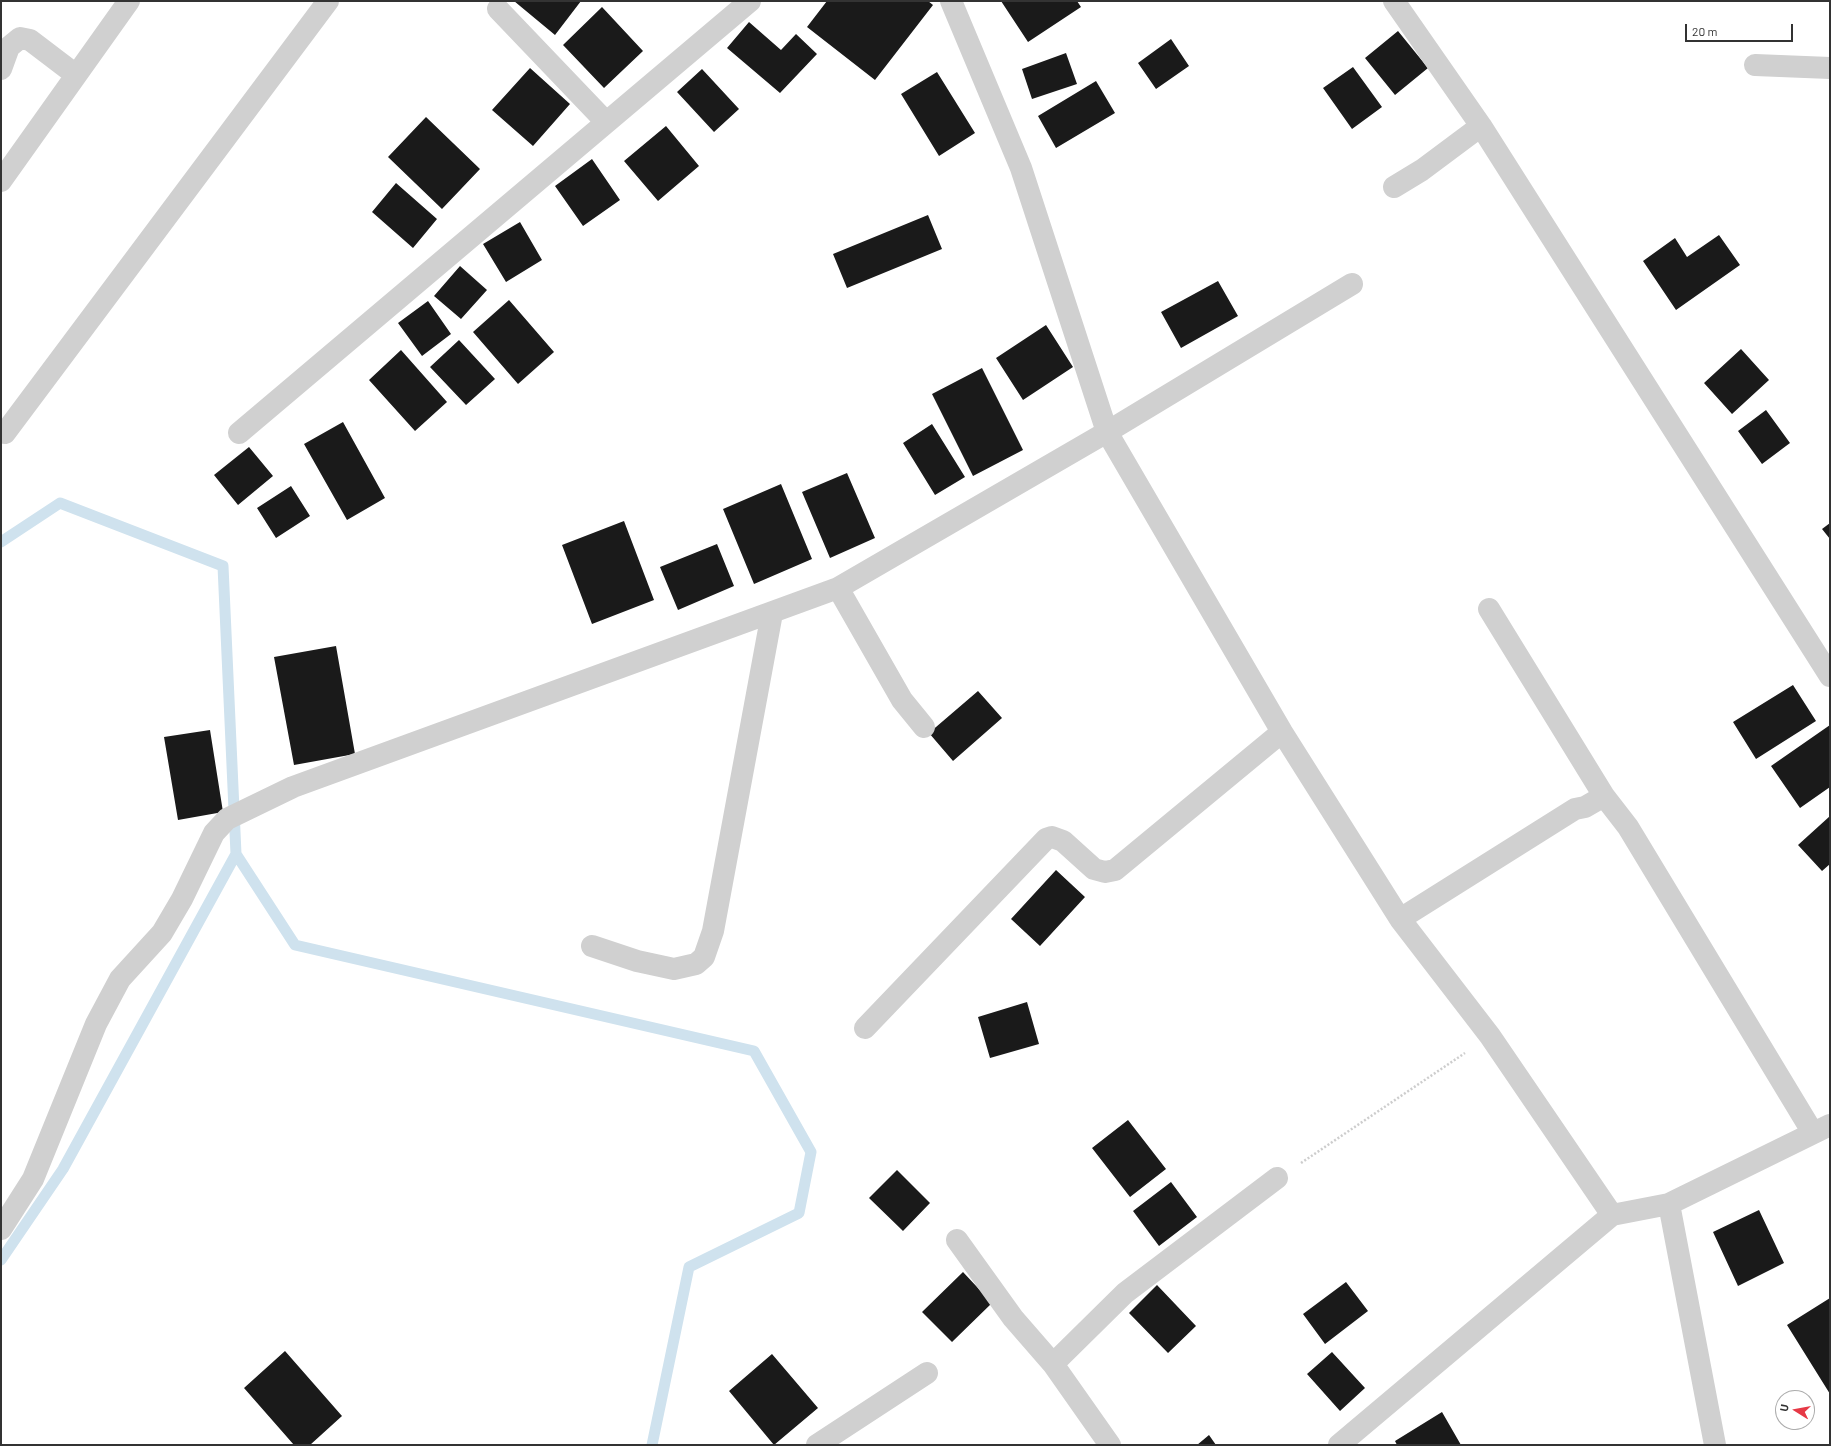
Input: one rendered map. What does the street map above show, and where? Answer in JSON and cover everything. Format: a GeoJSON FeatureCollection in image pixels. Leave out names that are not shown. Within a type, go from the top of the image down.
{"type":"FeatureCollection","features":[{"type":"Feature","properties":{"kind":"street"},"geometry":{"type":"LineString","coordinates":[[1,181],[129,1]]}},
{"type":"Feature","properties":{"kind":"street"},"geometry":{"type":"LineString","coordinates":[[5,433],[328,1]]}},
{"type":"Feature","properties":{"kind":"street"},"geometry":{"type":"LineString","coordinates":[[239,433],[750,1]]}},
{"type":"Feature","properties":{"kind":"street"},"geometry":{"type":"LineString","coordinates":[[951,1],[1021,168],[1107,432],[1282,732],[1400,919],[1490,1036],[1612,1215]]}},
{"type":"Feature","properties":{"kind":"street"},"geometry":{"type":"LineString","coordinates":[[1394,1],[1481,126],[1830,676]]}},
{"type":"Feature","properties":{"kind":"street"},"geometry":{"type":"LineString","coordinates":[[498,10],[606,122]]}},
{"type":"Feature","properties":{"kind":"street"},"geometry":{"type":"LineString","coordinates":[[1,69],[9,47],[20,38],[30,40],[76,75]]}},
{"type":"Feature","properties":{"kind":"street"},"geometry":{"type":"LineString","coordinates":[[1755,65],[1830,68]]}},
{"type":"Feature","properties":{"kind":"street"},"geometry":{"type":"LineString","coordinates":[[1394,187],[1422,170],[1481,126]]}},
{"type":"Feature","properties":{"kind":"street"},"geometry":{"type":"LineString","coordinates":[[1,1229],[33,1179],[96,1024],[120,980],[162,934],[182,899],[214,833],[227,819],[293,787],[838,588],[1107,432],[1352,284]]}},
{"type":"Feature","properties":{"kind":"street"},"geometry":{"type":"LineString","coordinates":[[838,588],[902,700],[924,727]]}},
{"type":"Feature","properties":{"kind":"street"},"geometry":{"type":"LineString","coordinates":[[1349,1442],[1612,1215],[1669,1204],[1822,1129],[1628,827],[1604,796],[1488,609]]}},
{"type":"Feature","properties":{"kind":"street"},"geometry":{"type":"LineString","coordinates":[[592,946],[637,961],[674,969],[696,964],[704,957],[713,931],[772,613]]}},
{"type":"Feature","properties":{"kind":"street"},"geometry":{"type":"LineString","coordinates":[[865,1028],[1046,839],[1052,837],[1063,841],[1094,869],[1105,872],[1115,870],[1282,732]]}},
{"type":"Feature","properties":{"kind":"street"},"geometry":{"type":"LineString","coordinates":[[1400,919],[1575,808],[1585,807],[1604,796]]}},
{"type":"Feature","properties":{"kind":"street"},"geometry":{"type":"LineString","coordinates":[[1053,1364],[1125,1293],[1277,1178]]}},
{"type":"Feature","properties":{"kind":"street"},"geometry":{"type":"LineString","coordinates":[[1669,1204],[1715,1445]]}},
{"type":"Feature","properties":{"kind":"street"},"geometry":{"type":"LineString","coordinates":[[957,1240],[1013,1318],[1053,1364],[1110,1445]]}},
{"type":"Feature","properties":{"kind":"street"},"geometry":{"type":"LineString","coordinates":[[817,1445],[927,1373]]}},
{"type":"Feature","properties":{"kind":"path"},"geometry":{"type":"LineString","coordinates":[[1277,1178],[1321,1151],[1490,1036]]}},
{"type":"Feature","properties":{"kind":"building"},"geometry":{"type":"Polygon","coordinates":[[[514,1],[581,1],[555,35],[514,1]]]}},
{"type":"Feature","properties":{"kind":"building"},"geometry":{"type":"Polygon","coordinates":[[[827,1],[928,1],[933,5],[875,80],[807,27],[827,1]]]}},
{"type":"Feature","properties":{"kind":"building"},"geometry":{"type":"Polygon","coordinates":[[[1001,1],[1077,1],[1081,7],[1028,42],[1001,1]]]}},
{"type":"Feature","properties":{"kind":"building"},"geometry":{"type":"Polygon","coordinates":[[[602,7],[643,51],[604,88],[563,45],[602,7]]]}},
{"type":"Feature","properties":{"kind":"building"},"geometry":{"type":"Polygon","coordinates":[[[749,22],[781,50],[796,34],[817,54],[780,93],[727,48],[749,22]]]}},
{"type":"Feature","properties":{"kind":"building"},"geometry":{"type":"Polygon","coordinates":[[[1398,31],[1428,68],[1395,95],[1365,58],[1398,31]]]}},
{"type":"Feature","properties":{"kind":"building"},"geometry":{"type":"Polygon","coordinates":[[[1171,39],[1189,66],[1156,89],[1138,63],[1171,39]]]}},
{"type":"Feature","properties":{"kind":"building"},"geometry":{"type":"Polygon","coordinates":[[[1066,53],[1077,84],[1032,99],[1022,69],[1066,53]]]}},
{"type":"Feature","properties":{"kind":"building"},"geometry":{"type":"Polygon","coordinates":[[[1353,67],[1382,107],[1352,129],[1323,88],[1353,67]]]}},
{"type":"Feature","properties":{"kind":"building"},"geometry":{"type":"Polygon","coordinates":[[[530,68],[570,104],[533,146],[492,110],[530,68]]]}},
{"type":"Feature","properties":{"kind":"building"},"geometry":{"type":"Polygon","coordinates":[[[702,69],[739,109],[714,132],[677,92],[702,69]]]}},
{"type":"Feature","properties":{"kind":"building"},"geometry":{"type":"Polygon","coordinates":[[[937,72],[975,133],[939,156],[901,94],[937,72]]]}},
{"type":"Feature","properties":{"kind":"building"},"geometry":{"type":"Polygon","coordinates":[[[1096,81],[1115,113],[1056,148],[1038,116],[1096,81]]]}},
{"type":"Feature","properties":{"kind":"building"},"geometry":{"type":"Polygon","coordinates":[[[426,117],[480,169],[442,209],[388,157],[426,117]]]}},
{"type":"Feature","properties":{"kind":"building"},"geometry":{"type":"Polygon","coordinates":[[[666,126],[699,166],[658,201],[624,161],[666,126]]]}},
{"type":"Feature","properties":{"kind":"building"},"geometry":{"type":"Polygon","coordinates":[[[592,159],[620,200],[583,226],[555,186],[592,159]]]}},
{"type":"Feature","properties":{"kind":"building"},"geometry":{"type":"Polygon","coordinates":[[[396,183],[437,219],[413,248],[372,212],[396,183]]]}},
{"type":"Feature","properties":{"kind":"building"},"geometry":{"type":"Polygon","coordinates":[[[928,215],[942,249],[847,288],[833,254],[928,215]]]}},
{"type":"Feature","properties":{"kind":"building"},"geometry":{"type":"Polygon","coordinates":[[[520,222],[542,260],[506,282],[483,244],[520,222]]]}},
{"type":"Feature","properties":{"kind":"building"},"geometry":{"type":"Polygon","coordinates":[[[1719,235],[1740,265],[1676,310],[1643,261],[1675,238],[1687,257],[1719,235]]]}},
{"type":"Feature","properties":{"kind":"building"},"geometry":{"type":"Polygon","coordinates":[[[460,266],[487,290],[461,319],[434,296],[460,266]]]}},
{"type":"Feature","properties":{"kind":"building"},"geometry":{"type":"Polygon","coordinates":[[[1218,281],[1238,316],[1181,348],[1161,312],[1218,281]]]}},
{"type":"Feature","properties":{"kind":"building"},"geometry":{"type":"Polygon","coordinates":[[[509,300],[554,352],[518,384],[473,332],[509,300]]]}},
{"type":"Feature","properties":{"kind":"building"},"geometry":{"type":"Polygon","coordinates":[[[428,301],[451,334],[422,356],[398,323],[428,301]]]}},
{"type":"Feature","properties":{"kind":"building"},"geometry":{"type":"Polygon","coordinates":[[[1046,325],[1073,367],[1023,400],[996,358],[1046,325]]]}},
{"type":"Feature","properties":{"kind":"building"},"geometry":{"type":"Polygon","coordinates":[[[459,340],[495,379],[466,405],[430,367],[459,340]]]}},
{"type":"Feature","properties":{"kind":"building"},"geometry":{"type":"Polygon","coordinates":[[[1741,349],[1769,380],[1732,414],[1704,383],[1741,349]]]}},
{"type":"Feature","properties":{"kind":"building"},"geometry":{"type":"Polygon","coordinates":[[[401,350],[447,402],[415,431],[369,380],[401,350]]]}},
{"type":"Feature","properties":{"kind":"building"},"geometry":{"type":"Polygon","coordinates":[[[982,368],[1023,450],[973,476],[932,394],[982,368]]]}},
{"type":"Feature","properties":{"kind":"building"},"geometry":{"type":"Polygon","coordinates":[[[1766,410],[1790,443],[1762,464],[1738,431],[1766,410]]]}},
{"type":"Feature","properties":{"kind":"building"},"geometry":{"type":"Polygon","coordinates":[[[343,422],[385,498],[347,520],[304,444],[343,422]]]}},
{"type":"Feature","properties":{"kind":"building"},"geometry":{"type":"Polygon","coordinates":[[[932,424],[965,477],[935,495],[903,443],[932,424]]]}},
{"type":"Feature","properties":{"kind":"building"},"geometry":{"type":"Polygon","coordinates":[[[249,447],[273,476],[238,505],[214,475],[249,447]]]}},
{"type":"Feature","properties":{"kind":"building"},"geometry":{"type":"Polygon","coordinates":[[[847,473],[875,538],[830,558],[802,492],[847,473]]]}},
{"type":"Feature","properties":{"kind":"building"},"geometry":{"type":"Polygon","coordinates":[[[781,484],[812,559],[754,584],[723,509],[781,484]]]}},
{"type":"Feature","properties":{"kind":"building"},"geometry":{"type":"Polygon","coordinates":[[[291,486],[310,516],[276,538],[257,508],[291,486]]]}},
{"type":"Feature","properties":{"kind":"building"},"geometry":{"type":"Polygon","coordinates":[[[624,521],[654,600],[592,624],[562,545],[624,521]]]}},
{"type":"Feature","properties":{"kind":"building"},"geometry":{"type":"Polygon","coordinates":[[[1830,523],[1830,539],[1822,529],[1830,523]]]}},
{"type":"Feature","properties":{"kind":"building"},"geometry":{"type":"Polygon","coordinates":[[[717,544],[734,586],[678,610],[660,567],[717,544]]]}},
{"type":"Feature","properties":{"kind":"building"},"geometry":{"type":"Polygon","coordinates":[[[336,646],[355,754],[294,765],[274,657],[336,646]]]}},
{"type":"Feature","properties":{"kind":"building"},"geometry":{"type":"Polygon","coordinates":[[[1793,685],[1816,721],[1756,759],[1733,722],[1793,685]]]}},
{"type":"Feature","properties":{"kind":"building"},"geometry":{"type":"Polygon","coordinates":[[[978,691],[1002,718],[953,761],[929,733],[978,691]]]}},
{"type":"Feature","properties":{"kind":"building"},"geometry":{"type":"Polygon","coordinates":[[[1830,725],[1830,787],[1800,808],[1771,766],[1830,725]]]}},
{"type":"Feature","properties":{"kind":"building"},"geometry":{"type":"Polygon","coordinates":[[[210,730],[223,812],[178,820],[164,737],[210,730]]]}},
{"type":"Feature","properties":{"kind":"building"},"geometry":{"type":"Polygon","coordinates":[[[1830,816],[1830,864],[1822,871],[1798,845],[1830,816]]]}},
{"type":"Feature","properties":{"kind":"building"},"geometry":{"type":"Polygon","coordinates":[[[1056,870],[1085,897],[1040,946],[1011,919],[1056,870]]]}},
{"type":"Feature","properties":{"kind":"building"},"geometry":{"type":"Polygon","coordinates":[[[1027,1002],[1039,1044],[990,1058],[978,1017],[1027,1002]]]}},
{"type":"Feature","properties":{"kind":"building"},"geometry":{"type":"Polygon","coordinates":[[[1128,1120],[1166,1169],[1130,1197],[1092,1148],[1128,1120]]]}},
{"type":"Feature","properties":{"kind":"building"},"geometry":{"type":"Polygon","coordinates":[[[897,1170],[930,1203],[903,1231],[869,1198],[897,1170]]]}},
{"type":"Feature","properties":{"kind":"building"},"geometry":{"type":"Polygon","coordinates":[[[1171,1182],[1197,1217],[1159,1246],[1133,1211],[1171,1182]]]}},
{"type":"Feature","properties":{"kind":"building"},"geometry":{"type":"Polygon","coordinates":[[[1759,1210],[1784,1263],[1738,1286],[1713,1232],[1759,1210]]]}},
{"type":"Feature","properties":{"kind":"building"},"geometry":{"type":"Polygon","coordinates":[[[963,1272],[992,1303],[952,1342],[922,1312],[963,1272]]]}},
{"type":"Feature","properties":{"kind":"building"},"geometry":{"type":"Polygon","coordinates":[[[1346,1282],[1368,1311],[1325,1344],[1303,1314],[1346,1282]]]}},
{"type":"Feature","properties":{"kind":"building"},"geometry":{"type":"Polygon","coordinates":[[[1157,1285],[1196,1326],[1168,1353],[1129,1313],[1157,1285]]]}},
{"type":"Feature","properties":{"kind":"building"},"geometry":{"type":"Polygon","coordinates":[[[1830,1298],[1830,1394],[1787,1325],[1830,1298]]]}},
{"type":"Feature","properties":{"kind":"building"},"geometry":{"type":"Polygon","coordinates":[[[285,1351],[342,1416],[310,1445],[294,1445],[244,1388],[285,1351]]]}},
{"type":"Feature","properties":{"kind":"building"},"geometry":{"type":"Polygon","coordinates":[[[1332,1352],[1365,1388],[1340,1411],[1307,1374],[1332,1352]]]}},
{"type":"Feature","properties":{"kind":"building"},"geometry":{"type":"Polygon","coordinates":[[[772,1354],[818,1408],[774,1445],[729,1391],[772,1354]]]}},
{"type":"Feature","properties":{"kind":"building"},"geometry":{"type":"Polygon","coordinates":[[[1442,1412],[1461,1445],[1397,1445],[1395,1441],[1442,1412]]]}},
{"type":"Feature","properties":{"kind":"building"},"geometry":{"type":"Polygon","coordinates":[[[1209,1435],[1216,1445],[1197,1445],[1209,1435]]]}},
{"type":"Feature","properties":{"kind":"waterway"},"geometry":{"type":"LineString","coordinates":[[1,542],[60,503],[223,566],[236,854],[295,945],[754,1051],[811,1152],[799,1213],[689,1267],[652,1445]]}},
{"type":"Feature","properties":{"kind":"waterway"},"geometry":{"type":"LineString","coordinates":[[1,1260],[63,1169],[236,854]]}}]}
